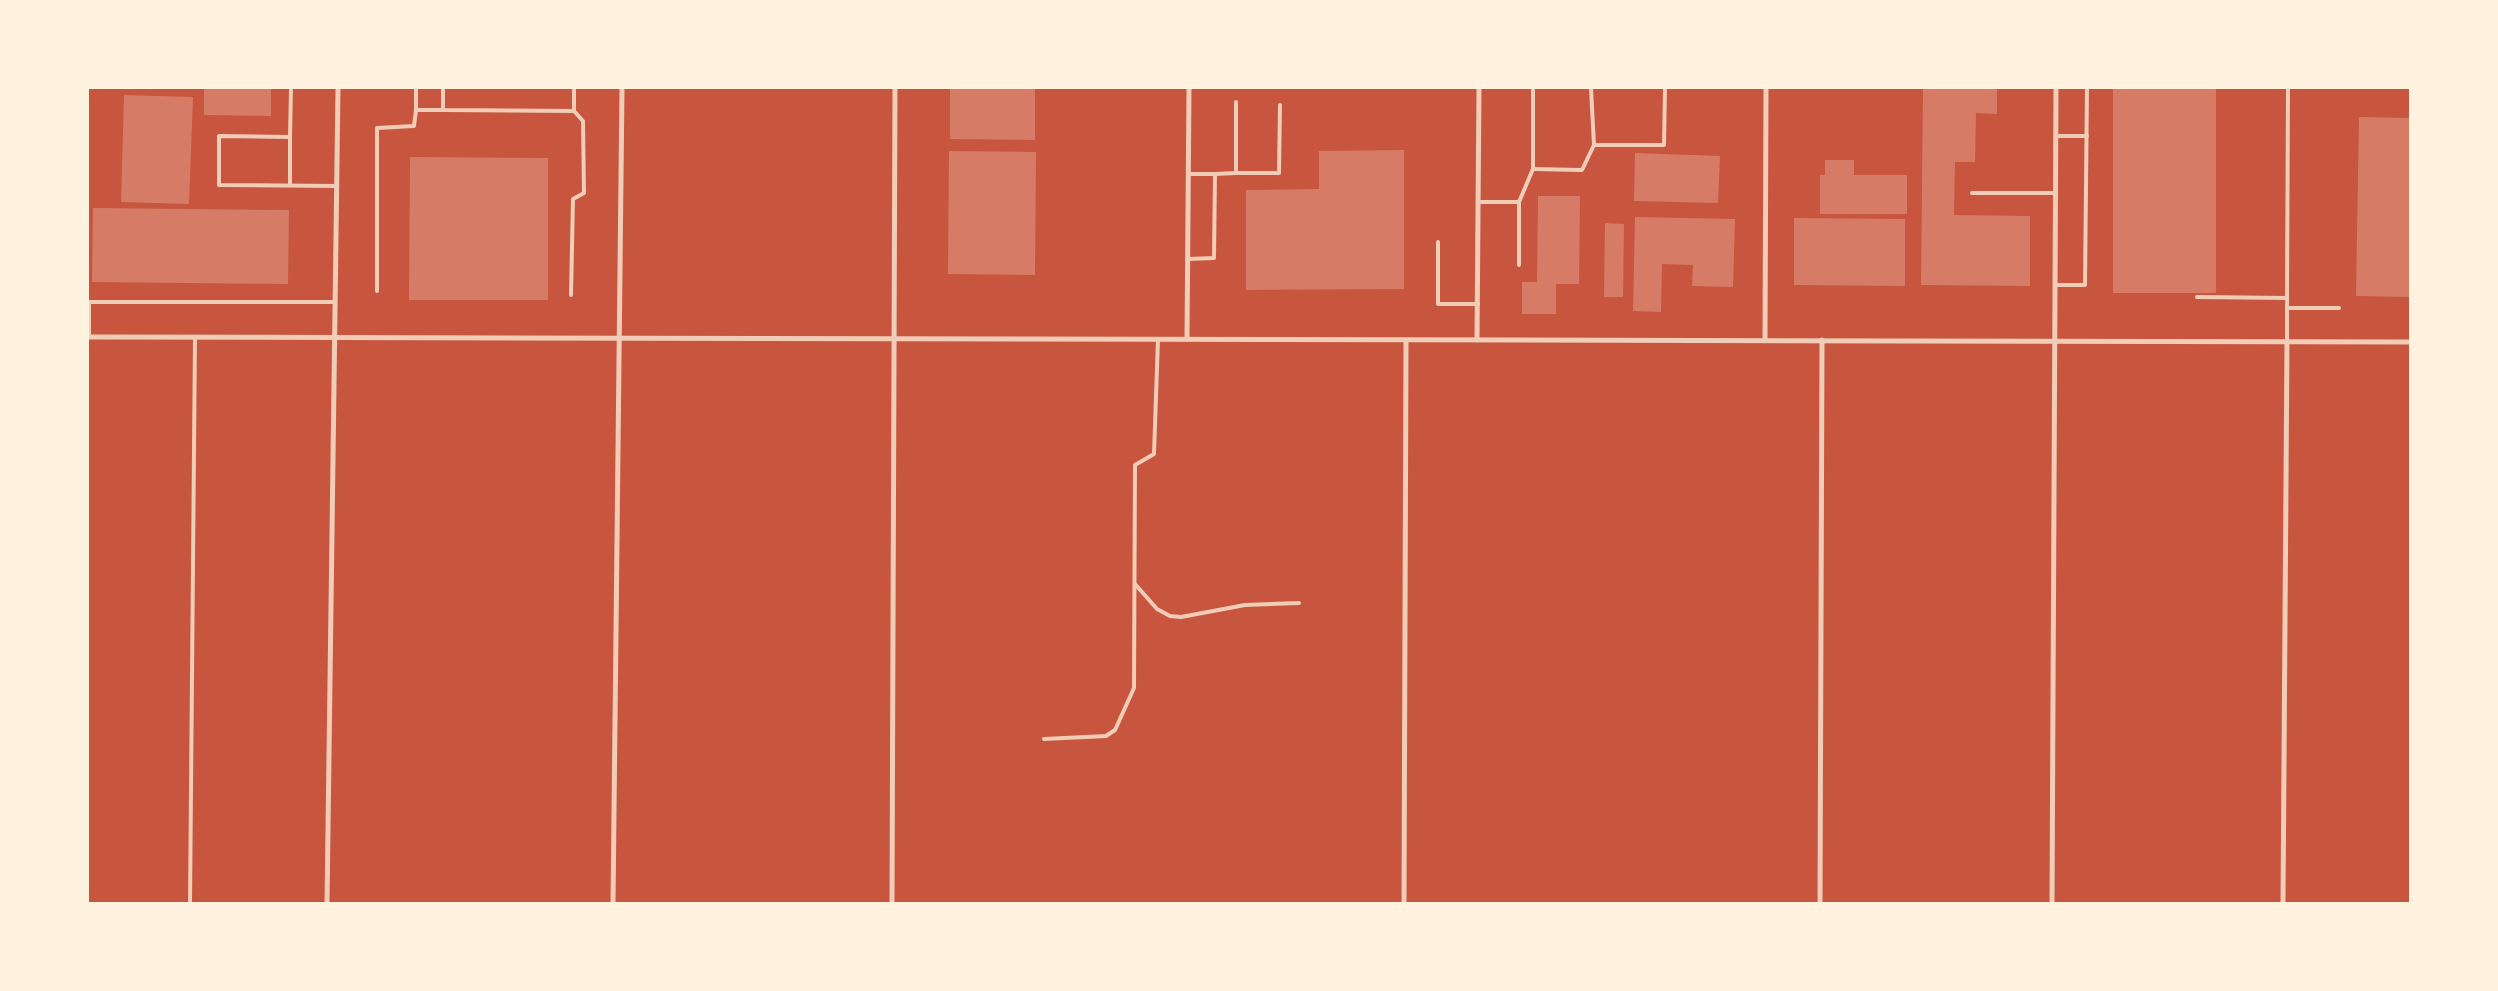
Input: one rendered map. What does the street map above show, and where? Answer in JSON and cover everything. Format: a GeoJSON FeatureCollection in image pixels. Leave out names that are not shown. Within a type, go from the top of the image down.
{"type":"FeatureCollection","features":[{"type":"Feature","properties":{"kind":"street"},"geometry":{"type":"LineString","coordinates":[[327,904],[338,88]]}},
{"type":"Feature","properties":{"kind":"street"},"geometry":{"type":"LineString","coordinates":[[613,904],[622,88]]}},
{"type":"Feature","properties":{"kind":"street"},"geometry":{"type":"LineString","coordinates":[[892,904],[896,88]]}},
{"type":"Feature","properties":{"kind":"street"},"geometry":{"type":"LineString","coordinates":[[1187,339],[1189,88]]}},
{"type":"Feature","properties":{"kind":"street"},"geometry":{"type":"LineString","coordinates":[[1477,340],[1480,88]]}},
{"type":"Feature","properties":{"kind":"street"},"geometry":{"type":"LineString","coordinates":[[1765,340],[1766,88]]}},
{"type":"Feature","properties":{"kind":"street"},"geometry":{"type":"LineString","coordinates":[[2052,904],[2056,88]]}},
{"type":"Feature","properties":{"kind":"street"},"geometry":{"type":"LineString","coordinates":[[88,337],[2410,342]]}},
{"type":"Feature","properties":{"kind":"street"},"geometry":{"type":"LineString","coordinates":[[1404,904],[1406,340]]}},
{"type":"Feature","properties":{"kind":"street"},"geometry":{"type":"LineString","coordinates":[[1820,904],[1822,340]]}},
{"type":"Feature","properties":{"kind":"street"},"geometry":{"type":"LineString","coordinates":[[2283,904],[2287,341]]}},
{"type":"Feature","properties":{"kind":"lane"},"geometry":{"type":"LineString","coordinates":[[290,88],[290,185]]}},
{"type":"Feature","properties":{"kind":"lane"},"geometry":{"type":"LineString","coordinates":[[377,291],[377,128],[414,126],[416,88]]}},
{"type":"Feature","properties":{"kind":"lane"},"geometry":{"type":"LineString","coordinates":[[443,88],[443,110]]}},
{"type":"Feature","properties":{"kind":"lane"},"geometry":{"type":"LineString","coordinates":[[574,88],[574,111]]}},
{"type":"Feature","properties":{"kind":"lane"},"geometry":{"type":"LineString","coordinates":[[1519,265],[1519,202],[1533,169],[1533,88]]}},
{"type":"Feature","properties":{"kind":"lane"},"geometry":{"type":"LineString","coordinates":[[1533,169],[1582,170],[1594,145],[1591,88]]}},
{"type":"Feature","properties":{"kind":"lane"},"geometry":{"type":"LineString","coordinates":[[1594,145],[1664,145],[1665,88]]}},
{"type":"Feature","properties":{"kind":"lane"},"geometry":{"type":"LineString","coordinates":[[2056,286],[2085,286],[2087,88]]}},
{"type":"Feature","properties":{"kind":"lane"},"geometry":{"type":"LineString","coordinates":[[2287,341],[2288,88]]}},
{"type":"Feature","properties":{"kind":"lane"},"geometry":{"type":"LineString","coordinates":[[1236,102],[1236,173]]}},
{"type":"Feature","properties":{"kind":"lane"},"geometry":{"type":"LineString","coordinates":[[1188,174],[1279,173],[1280,105]]}},
{"type":"Feature","properties":{"kind":"lane"},"geometry":{"type":"LineString","coordinates":[[416,110],[574,111],[584,121],[584,193],[573,199],[571,295]]}},
{"type":"Feature","properties":{"kind":"lane"},"geometry":{"type":"LineString","coordinates":[[290,137],[219,136],[219,185],[337,186]]}},
{"type":"Feature","properties":{"kind":"lane"},"geometry":{"type":"LineString","coordinates":[[2056,136],[2087,136]]}},
{"type":"Feature","properties":{"kind":"lane"},"geometry":{"type":"LineString","coordinates":[[1188,259],[1214,258],[1215,174]]}},
{"type":"Feature","properties":{"kind":"lane"},"geometry":{"type":"LineString","coordinates":[[1972,193],[2056,194]]}},
{"type":"Feature","properties":{"kind":"lane"},"geometry":{"type":"LineString","coordinates":[[1478,202],[1519,202]]}},
{"type":"Feature","properties":{"kind":"lane"},"geometry":{"type":"LineString","coordinates":[[1438,242],[1438,304],[1478,304]]}},
{"type":"Feature","properties":{"kind":"lane"},"geometry":{"type":"LineString","coordinates":[[2197,297],[2287,298]]}},
{"type":"Feature","properties":{"kind":"lane"},"geometry":{"type":"LineString","coordinates":[[88,337],[89,302],[335,302]]}},
{"type":"Feature","properties":{"kind":"lane"},"geometry":{"type":"LineString","coordinates":[[2287,308],[2338,308]]}},
{"type":"Feature","properties":{"kind":"lane"},"geometry":{"type":"LineString","coordinates":[[190,904],[195,337]]}},
{"type":"Feature","properties":{"kind":"lane"},"geometry":{"type":"LineString","coordinates":[[1044,739],[1106,736],[1115,730],[1134,688],[1136,584],[1135,465],[1154,454],[1158,339]]}},
{"type":"Feature","properties":{"kind":"lane"},"geometry":{"type":"LineString","coordinates":[[1136,584],[1158,609],[1170,616],[1181,617],[1245,605],[1299,603]]}},
{"type":"Feature","properties":{"kind":"building"},"geometry":{"type":"Polygon","coordinates":[[[204,88],[271,88],[271,116],[204,115],[204,88]]]}},
{"type":"Feature","properties":{"kind":"building"},"geometry":{"type":"Polygon","coordinates":[[[950,88],[1035,88],[1035,140],[950,139],[950,88]]]}},
{"type":"Feature","properties":{"kind":"building"},"geometry":{"type":"Polygon","coordinates":[[[1923,88],[1997,88],[1997,114],[1976,113],[1975,162],[1955,162],[1954,215],[2030,216],[2030,286],[1921,285],[1923,88]]]}},
{"type":"Feature","properties":{"kind":"building"},"geometry":{"type":"Polygon","coordinates":[[[2113,88],[2216,88],[2216,293],[2113,293],[2113,88]]]}},
{"type":"Feature","properties":{"kind":"building"},"geometry":{"type":"Polygon","coordinates":[[[124,95],[193,97],[189,204],[121,202],[124,95]]]}},
{"type":"Feature","properties":{"kind":"building"},"geometry":{"type":"Polygon","coordinates":[[[2359,117],[2410,118],[2410,297],[2356,296],[2359,117]]]}},
{"type":"Feature","properties":{"kind":"building"},"geometry":{"type":"Polygon","coordinates":[[[1404,150],[1404,289],[1246,290],[1246,190],[1319,189],[1319,151],[1404,150]]]}},
{"type":"Feature","properties":{"kind":"building"},"geometry":{"type":"Polygon","coordinates":[[[949,151],[1036,152],[1035,275],[948,274],[949,151]]]}},
{"type":"Feature","properties":{"kind":"building"},"geometry":{"type":"Polygon","coordinates":[[[1635,153],[1720,156],[1718,203],[1634,201],[1635,153]]]}},
{"type":"Feature","properties":{"kind":"building"},"geometry":{"type":"Polygon","coordinates":[[[410,157],[548,158],[548,300],[409,300],[410,157]]]}},
{"type":"Feature","properties":{"kind":"building"},"geometry":{"type":"Polygon","coordinates":[[[1825,160],[1854,160],[1854,175],[1907,175],[1907,214],[1820,214],[1820,175],[1825,175],[1825,160]]]}},
{"type":"Feature","properties":{"kind":"building"},"geometry":{"type":"Polygon","coordinates":[[[1538,196],[1580,196],[1579,284],[1556,284],[1556,314],[1522,314],[1522,282],[1537,282],[1538,196]]]}},
{"type":"Feature","properties":{"kind":"building"},"geometry":{"type":"Polygon","coordinates":[[[93,208],[289,210],[288,284],[92,282],[93,208]]]}},
{"type":"Feature","properties":{"kind":"building"},"geometry":{"type":"Polygon","coordinates":[[[1635,217],[1735,219],[1733,287],[1692,286],[1693,265],[1662,264],[1661,312],[1633,311],[1635,217]]]}},
{"type":"Feature","properties":{"kind":"building"},"geometry":{"type":"Polygon","coordinates":[[[1794,218],[1905,219],[1905,286],[1794,285],[1794,218]]]}},
{"type":"Feature","properties":{"kind":"building"},"geometry":{"type":"Polygon","coordinates":[[[1605,223],[1624,224],[1623,297],[1604,297],[1605,223]]]}}]}
